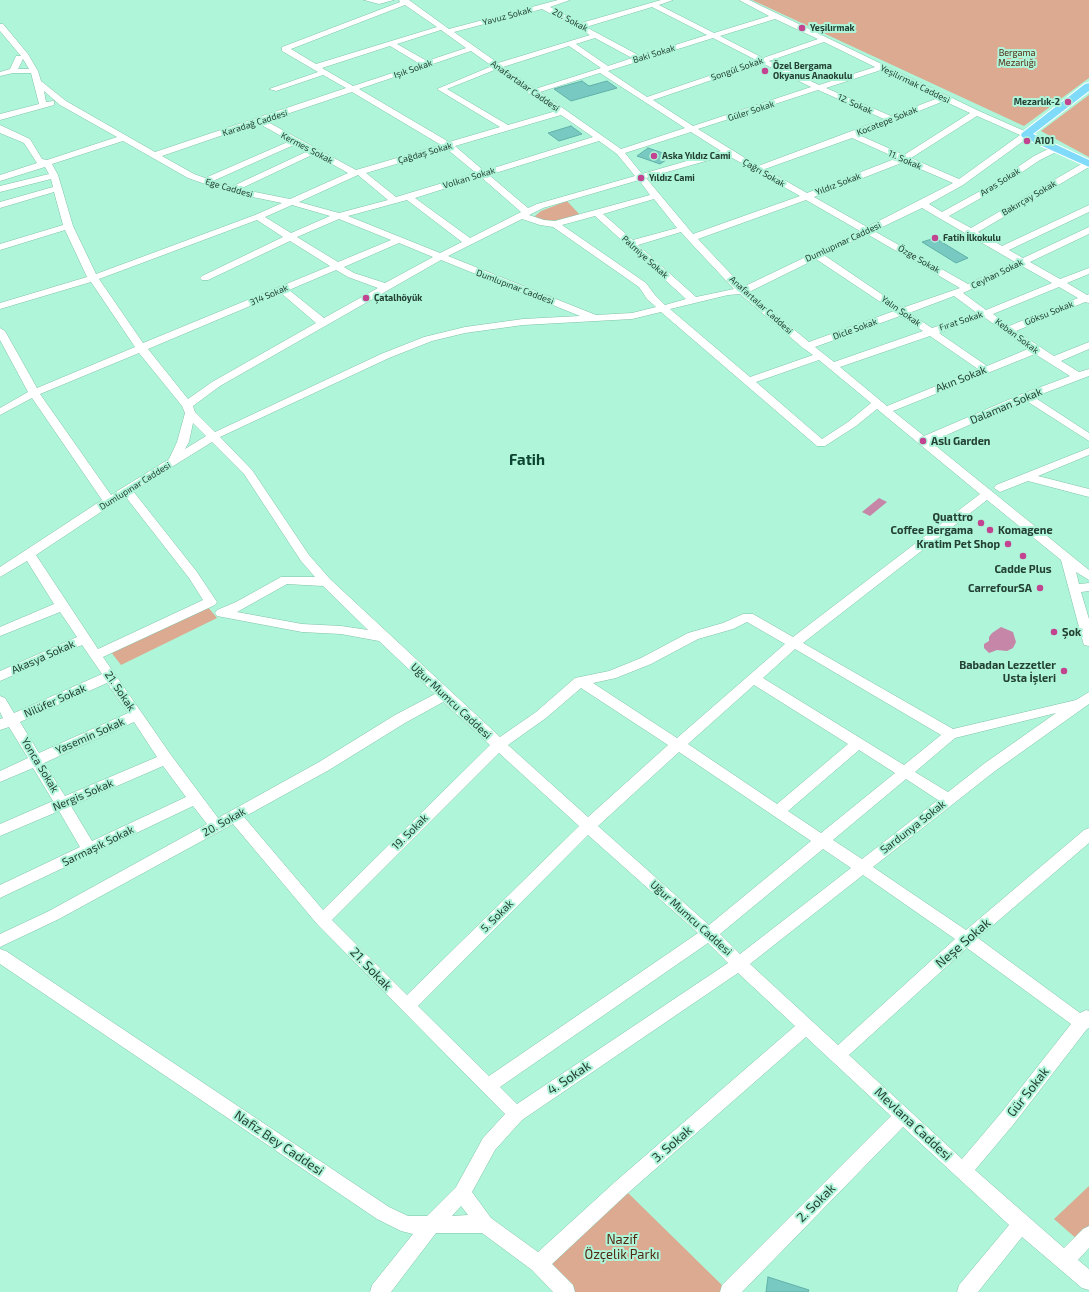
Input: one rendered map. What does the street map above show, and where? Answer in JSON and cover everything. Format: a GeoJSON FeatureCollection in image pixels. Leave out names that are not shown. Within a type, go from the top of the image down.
{"type":"FeatureCollection","features":[{"type":"Feature","properties":{"kind":"main road","name":"Dumlupınar Caddesi"},"geometry":{"type":"LineString","coordinates":[[1026,135],[1089,86]]}},
{"type":"Feature","properties":{"kind":"main road","name":"Yeşilırmak Caddesi"},"geometry":{"type":"LineString","coordinates":[[1026,135],[1057,148],[1088,164]]}},
{"type":"Feature","properties":{"kind":"street"},"geometry":{"type":"LineString","coordinates":[[368,0],[389,4]]}},
{"type":"Feature","properties":{"kind":"street","name":"Yavuz Sokak"},"geometry":{"type":"LineString","coordinates":[[316,67],[391,44],[566,0]]}},
{"type":"Feature","properties":{"kind":"street"},"geometry":{"type":"LineString","coordinates":[[580,26],[669,0]]}},
{"type":"Feature","properties":{"kind":"street","name":"Yeşilırmak Caddesi"},"geometry":{"type":"LineString","coordinates":[[743,0],[826,39],[944,98],[1026,135]]}},
{"type":"Feature","properties":{"kind":"street"},"geometry":{"type":"LineString","coordinates":[[405,1],[389,4],[285,49],[449,146],[524,213],[544,223],[555,224],[656,196]]}},
{"type":"Feature","properties":{"kind":"street","name":"Anafartalar Caddesi"},"geometry":{"type":"LineString","coordinates":[[405,1],[532,92],[620,152],[683,229],[742,291],[987,494],[1089,576]]}},
{"type":"Feature","properties":{"kind":"street","name":"12. Sokak"},"geometry":{"type":"LineString","coordinates":[[653,5],[761,60],[890,119]]}},
{"type":"Feature","properties":{"kind":"street","name":"20. Sokak"},"geometry":{"type":"LineString","coordinates":[[543,6],[638,58]]}},
{"type":"Feature","properties":{"kind":"street","name":"Baki Sokak"},"geometry":{"type":"LineString","coordinates":[[532,92],[776,16]]}},
{"type":"Feature","properties":{"kind":"street"},"geometry":{"type":"LineString","coordinates":[[0,26],[25,56],[34,71],[43,104]]}},
{"type":"Feature","properties":{"kind":"street"},"geometry":{"type":"LineString","coordinates":[[506,127],[441,89],[489,72],[497,66],[596,35]]}},
{"type":"Feature","properties":{"kind":"street","name":"Songül Sokak"},"geometry":{"type":"LineString","coordinates":[[648,99],[826,39]]}},
{"type":"Feature","properties":{"kind":"street","name":"Çağrı Sokak"},"geometry":{"type":"LineString","coordinates":[[570,43],[605,70],[728,152],[806,197],[869,230]]}},
{"type":"Feature","properties":{"kind":"street"},"geometry":{"type":"LineString","coordinates":[[391,44],[426,64]]}},
{"type":"Feature","properties":{"kind":"street","name":"Işık Sokak"},"geometry":{"type":"LineString","coordinates":[[354,90],[471,49]]}},
{"type":"Feature","properties":{"kind":"street"},"geometry":{"type":"LineString","coordinates":[[13,71],[19,58]]}},
{"type":"Feature","properties":{"kind":"street","name":"Güler Sokak"},"geometry":{"type":"LineString","coordinates":[[620,152],[882,68]]}},
{"type":"Feature","properties":{"kind":"street"},"geometry":{"type":"LineString","coordinates":[[0,74],[13,71],[34,71]]}},
{"type":"Feature","properties":{"kind":"street"},"geometry":{"type":"LineString","coordinates":[[273,89],[324,72]]}},
{"type":"Feature","properties":{"kind":"street","name":"Ege Caddesi"},"geometry":{"type":"LineString","coordinates":[[37,82],[63,103],[191,176],[231,190],[291,202],[339,216],[439,257]]}},
{"type":"Feature","properties":{"kind":"street","name":"Karadağ Caddesi"},"geometry":{"type":"LineString","coordinates":[[155,155],[354,90]]}},
{"type":"Feature","properties":{"kind":"street","name":"Kocatepe Sokak"},"geometry":{"type":"LineString","coordinates":[[758,169],[852,135],[944,98]]}},
{"type":"Feature","properties":{"kind":"street"},"geometry":{"type":"LineString","coordinates":[[0,117],[43,104],[63,103]]}},
{"type":"Feature","properties":{"kind":"street","name":"Çağdaş Sokak"},"geometry":{"type":"LineString","coordinates":[[0,306],[93,278],[258,218],[358,172],[449,146],[506,127],[561,112]]}},
{"type":"Feature","properties":{"kind":"street","name":"Yıldız Sokak"},"geometry":{"type":"LineString","coordinates":[[691,238],[806,197],[902,159],[976,113]]}},
{"type":"Feature","properties":{"kind":"street","name":"Kermes Sokak"},"geometry":{"type":"LineString","coordinates":[[260,121],[294,142],[358,172],[394,201]]}},
{"type":"Feature","properties":{"kind":"street"},"geometry":{"type":"LineString","coordinates":[[0,128],[4,132],[20,137],[26,141],[39,161],[47,163]]}},
{"type":"Feature","properties":{"kind":"street","name":"11. Sokak"},"geometry":{"type":"LineString","coordinates":[[852,135],[902,159],[960,183]]}},
{"type":"Feature","properties":{"kind":"street","name":"Dumlupınar Caddesi"},"geometry":{"type":"LineString","coordinates":[[439,257],[596,318],[632,316],[742,291],[922,204],[960,183],[1026,135]]}},
{"type":"Feature","properties":{"kind":"street"},"geometry":{"type":"LineString","coordinates":[[0,178],[124,138]]}},
{"type":"Feature","properties":{"kind":"street","name":"Volkan Sokak"},"geometry":{"type":"LineString","coordinates":[[205,278],[288,238],[339,216],[482,175],[599,138]]}},
{"type":"Feature","properties":{"kind":"street"},"geometry":{"type":"LineString","coordinates":[[205,181],[294,142]]}},
{"type":"Feature","properties":{"kind":"street","name":"Aras Sokak"},"geometry":{"type":"LineString","coordinates":[[942,216],[994,187],[1037,158],[1057,148]]}},
{"type":"Feature","properties":{"kind":"street"},"geometry":{"type":"LineString","coordinates":[[231,190],[314,151]]}},
{"type":"Feature","properties":{"kind":"street"},"geometry":{"type":"LineString","coordinates":[[189,409],[216,384],[386,286],[524,213],[540,206],[728,152]]}},
{"type":"Feature","properties":{"kind":"street","name":"Uğur Mumcu Caddesi"},"geometry":{"type":"LineString","coordinates":[[47,163],[54,175],[68,226],[93,278],[142,349],[189,409],[248,472],[305,558],[326,582],[444,695],[740,963]]}},
{"type":"Feature","properties":{"kind":"street","name":"Bakırçay Sokak"},"geometry":{"type":"LineString","coordinates":[[971,232],[1088,164]]}},
{"type":"Feature","properties":{"kind":"street"},"geometry":{"type":"LineString","coordinates":[[0,189],[54,175]]}},
{"type":"Feature","properties":{"kind":"street"},"geometry":{"type":"LineString","coordinates":[[0,205],[41,192],[57,189]]}},
{"type":"Feature","properties":{"kind":"street"},"geometry":{"type":"LineString","coordinates":[[408,197],[469,242]]}},
{"type":"Feature","properties":{"kind":"street"},"geometry":{"type":"LineString","coordinates":[[922,204],[1060,284],[1088,298]]}},
{"type":"Feature","properties":{"kind":"street"},"geometry":{"type":"LineString","coordinates":[[1002,250],[1089,208]]}},
{"type":"Feature","properties":{"kind":"street","name":"Palmiye Sokak"},"geometry":{"type":"LineString","coordinates":[[597,213],[694,301]]}},
{"type":"Feature","properties":{"kind":"street"},"geometry":{"type":"LineString","coordinates":[[258,218],[288,238],[351,275],[386,286]]}},
{"type":"Feature","properties":{"kind":"street"},"geometry":{"type":"LineString","coordinates":[[555,224],[643,284],[651,297],[664,309],[749,381],[820,356]]}},
{"type":"Feature","properties":{"kind":"street"},"geometry":{"type":"LineString","coordinates":[[0,247],[68,226]]}},
{"type":"Feature","properties":{"kind":"street"},"geometry":{"type":"LineString","coordinates":[[631,244],[683,229]]}},
{"type":"Feature","properties":{"kind":"street","name":"Özge Sokak"},"geometry":{"type":"LineString","coordinates":[[869,230],[968,288]]}},
{"type":"Feature","properties":{"kind":"street","name":"Ceyhan Sokak"},"geometry":{"type":"LineString","coordinates":[[902,312],[968,288],[1089,230]]}},
{"type":"Feature","properties":{"kind":"street","name":"314 Sokak"},"geometry":{"type":"LineString","coordinates":[[0,412],[34,393],[397,241]]}},
{"type":"Feature","properties":{"kind":"street","name":"Yalın Sokak"},"geometry":{"type":"LineString","coordinates":[[816,254],[985,370]]}},
{"type":"Feature","properties":{"kind":"street","name":"Fırat Sokak"},"geometry":{"type":"LineString","coordinates":[[832,366],[987,313],[1089,271]]}},
{"type":"Feature","properties":{"kind":"street"},"geometry":{"type":"LineString","coordinates":[[282,289],[323,323]]}},
{"type":"Feature","properties":{"kind":"street","name":"Keban Sokak"},"geometry":{"type":"LineString","coordinates":[[956,293],[987,313],[1052,361],[1078,376]]}},
{"type":"Feature","properties":{"kind":"street","name":"Göksu Sokak"},"geometry":{"type":"LineString","coordinates":[[1009,330],[1088,298]]}},
{"type":"Feature","properties":{"kind":"street","name":"Dicle Sokak"},"geometry":{"type":"LineString","coordinates":[[807,346],[902,312]]}},
{"type":"Feature","properties":{"kind":"street"},"geometry":{"type":"LineString","coordinates":[[174,462],[214,436],[385,356],[428,339],[448,333],[491,325],[596,318]]}},
{"type":"Feature","properties":{"kind":"street"},"geometry":{"type":"LineString","coordinates":[[0,331],[34,393],[109,501]]}},
{"type":"Feature","properties":{"kind":"street"},"geometry":{"type":"LineString","coordinates":[[1052,361],[1089,345]]}},
{"type":"Feature","properties":{"kind":"street","name":"Akın Sokak"},"geometry":{"type":"LineString","coordinates":[[749,381],[821,444],[882,406],[985,370],[1036,350]]}},
{"type":"Feature","properties":{"kind":"street","name":"Dalaman Sokak"},"geometry":{"type":"LineString","coordinates":[[923,441],[1026,396],[1089,372]]}},
{"type":"Feature","properties":{"kind":"street"},"geometry":{"type":"LineString","coordinates":[[1026,396],[1089,438]]}},
{"type":"Feature","properties":{"kind":"street","name":"Dumlupınar Caddesi"},"geometry":{"type":"LineString","coordinates":[[0,573],[28,553],[126,490],[174,462],[183,442],[189,409]]}},
{"type":"Feature","properties":{"kind":"street"},"geometry":{"type":"LineString","coordinates":[[1000,488],[1089,451]]}},
{"type":"Feature","properties":{"kind":"street"},"geometry":{"type":"LineString","coordinates":[[1027,477],[1089,493]]}},
{"type":"Feature","properties":{"kind":"street"},"geometry":{"type":"LineString","coordinates":[[126,490],[193,575],[211,602],[222,614],[302,628],[341,630],[384,637]]}},
{"type":"Feature","properties":{"kind":"street","name":"5. Sokak"},"geometry":{"type":"LineString","coordinates":[[407,1006],[588,826],[650,769],[794,643],[987,494]]}},
{"type":"Feature","properties":{"kind":"street","name":"21. Sokak"},"geometry":{"type":"LineString","coordinates":[[28,553],[62,606],[166,759],[216,826]]}},
{"type":"Feature","properties":{"kind":"street"},"geometry":{"type":"LineString","coordinates":[[1067,559],[1089,570]]}},
{"type":"Feature","properties":{"kind":"street"},"geometry":{"type":"LineString","coordinates":[[1067,559],[1089,642]]}},
{"type":"Feature","properties":{"kind":"street"},"geometry":{"type":"LineString","coordinates":[[222,614],[285,580],[326,582]]}},
{"type":"Feature","properties":{"kind":"street"},"geometry":{"type":"LineString","coordinates":[[1074,589],[1089,587]]}},
{"type":"Feature","properties":{"kind":"street"},"geometry":{"type":"LineString","coordinates":[[96,655],[211,602]]}},
{"type":"Feature","properties":{"kind":"street"},"geometry":{"type":"LineString","coordinates":[[0,632],[62,606]]}},
{"type":"Feature","properties":{"kind":"street"},"geometry":{"type":"LineString","coordinates":[[580,681],[611,675],[646,661],[693,636],[728,626],[748,617],[951,734]]}},
{"type":"Feature","properties":{"kind":"street","name":"Akasya Sokak"},"geometry":{"type":"LineString","coordinates":[[0,676],[85,639]]}},
{"type":"Feature","properties":{"kind":"street","name":"Nilüfer Sokak"},"geometry":{"type":"LineString","coordinates":[[6,722],[110,676]]}},
{"type":"Feature","properties":{"kind":"street"},"geometry":{"type":"LineString","coordinates":[[754,679],[948,799]]}},
{"type":"Feature","properties":{"kind":"street"},"geometry":{"type":"LineString","coordinates":[[580,681],[678,745],[1086,1019]]}},
{"type":"Feature","properties":{"kind":"street","name":"19. Sokak"},"geometry":{"type":"LineString","coordinates":[[322,920],[499,745],[541,715],[580,681]]}},
{"type":"Feature","properties":{"kind":"street","name":"20. Sokak"},"geometry":{"type":"LineString","coordinates":[[0,941],[54,915],[235,816],[324,766],[400,719],[444,695]]}},
{"type":"Feature","properties":{"kind":"street"},"geometry":{"type":"LineString","coordinates":[[488,1086],[709,934],[951,734],[1085,700]]}},
{"type":"Feature","properties":{"kind":"street","name":"Sardunya Sokak"},"geometry":{"type":"LineString","coordinates":[[740,963],[948,799],[990,767],[1085,700]]}},
{"type":"Feature","properties":{"kind":"street","name":"Yonca Sokak"},"geometry":{"type":"LineString","coordinates":[[0,701],[6,722],[37,760],[90,850]]}},
{"type":"Feature","properties":{"kind":"street","name":"Yasemin Sokak"},"geometry":{"type":"LineString","coordinates":[[0,777],[136,715]]}},
{"type":"Feature","properties":{"kind":"street"},"geometry":{"type":"LineString","coordinates":[[777,812],[858,744]]}},
{"type":"Feature","properties":{"kind":"street","name":"Nergis Sokak"},"geometry":{"type":"LineString","coordinates":[[0,830],[166,759]]}},
{"type":"Feature","properties":{"kind":"street","name":"Sarmaşık Sokak"},"geometry":{"type":"LineString","coordinates":[[0,892],[195,799]]}},
{"type":"Feature","properties":{"kind":"street","name":"21. Sokak"},"geometry":{"type":"LineString","coordinates":[[235,816],[322,920],[516,1114]]}},
{"type":"Feature","properties":{"kind":"street","name":"Neşe Sokak"},"geometry":{"type":"LineString","coordinates":[[838,1054],[966,939],[1089,834]]}},
{"type":"Feature","properties":{"kind":"street","name":"Nafiz Bey Caddesi"},"geometry":{"type":"LineString","coordinates":[[0,956],[383,1213],[407,1225],[431,1226],[485,1224]]}},
{"type":"Feature","properties":{"kind":"street","name":"Mevlana Caddesi"},"geometry":{"type":"LineString","coordinates":[[740,963],[1022,1224],[1089,1281]]}},
{"type":"Feature","properties":{"kind":"street","name":"4. Sokak"},"geometry":{"type":"LineString","coordinates":[[379,1292],[431,1226],[462,1194],[489,1144],[516,1114],[740,963]]}},
{"type":"Feature","properties":{"kind":"street","name":"Gür Sokak"},"geometry":{"type":"LineString","coordinates":[[964,1170],[1007,1119],[1086,1019]]}},
{"type":"Feature","properties":{"kind":"street","name":"3. Sokak"},"geometry":{"type":"LineString","coordinates":[[539,1264],[622,1187],[807,1026]]}},
{"type":"Feature","properties":{"kind":"street","name":"2. Sokak"},"geometry":{"type":"LineString","coordinates":[[729,1292],[903,1115]]}},
{"type":"Feature","properties":{"kind":"street"},"geometry":{"type":"LineString","coordinates":[[462,1194],[485,1224],[539,1264],[562,1290]]}},
{"type":"Feature","properties":{"kind":"street"},"geometry":{"type":"LineString","coordinates":[[966,1292],[1022,1224]]}},
{"type":"Feature","properties":{"kind":"street"},"geometry":{"type":"LineString","coordinates":[[1065,1261],[1089,1235]]}},
{"type":"Feature","properties":{"kind":"green space","name":"Bergama Mezarlığı"},"geometry":{"type":"Polygon","coordinates":[[[752,0],[1089,0],[1089,78],[1024,126],[752,0]]]}},
{"type":"Feature","properties":{"kind":"green space"},"geometry":{"type":"Polygon","coordinates":[[[1089,95],[1089,157],[1041,131],[1089,95]]]}},
{"type":"Feature","properties":{"kind":"green space"},"geometry":{"type":"Polygon","coordinates":[[[567,201],[580,215],[549,222],[537,219],[535,216],[541,211],[567,201]]]}},
{"type":"Feature","properties":{"kind":"green space"},"geometry":{"type":"Polygon","coordinates":[[[207,606],[217,618],[121,665],[111,652],[207,606]]]}},
{"type":"Feature","properties":{"kind":"green space"},"geometry":{"type":"Polygon","coordinates":[[[1089,1186],[1089,1228],[1078,1240],[1054,1219],[1089,1186]]]}},
{"type":"Feature","properties":{"kind":"green space","name":"Nazif Özçelik Parkı"},"geometry":{"type":"Polygon","coordinates":[[[622,1187],[729,1292],[566,1292],[539,1264],[622,1187]]]}},
{"type":"Feature","properties":{"kind":"shaded area"},"geometry":{"type":"Polygon","coordinates":[[[879,498],[887,502],[870,516],[862,512],[879,498]]]}},
{"type":"Feature","properties":{"kind":"shaded area"},"geometry":{"type":"Polygon","coordinates":[[[1001,627],[1013,632],[1016,642],[1013,648],[1007,651],[997,650],[989,653],[984,648],[984,644],[989,641],[989,637],[992,633],[1001,627]]]}},
{"type":"Feature","properties":{"kind":"building"},"geometry":{"type":"Polygon","coordinates":[[[582,81],[589,86],[607,81],[617,88],[571,101],[554,89],[582,81]]]}},
{"type":"Feature","properties":{"kind":"building"},"geometry":{"type":"Polygon","coordinates":[[[571,126],[582,134],[559,141],[548,133],[571,126]]]}},
{"type":"Feature","properties":{"kind":"building","name":"Aska Yıldız Cami"},"geometry":{"type":"Polygon","coordinates":[[[648,148],[672,156],[660,164],[637,156],[648,148]]]}},
{"type":"Feature","properties":{"kind":"building","name":"Fatih İlkokulu"},"geometry":{"type":"Polygon","coordinates":[[[935,238],[968,258],[956,263],[922,242],[935,238]]]}},
{"type":"Feature","properties":{"kind":"building"},"geometry":{"type":"Polygon","coordinates":[[[768,1277],[809,1290],[808,1292],[766,1292],[768,1277]]]}},
{"type":"Feature","properties":{"kind":"place","name":"Yeşilırmak"},"geometry":{"type":"Point","coordinates":[802,28]}},
{"type":"Feature","properties":{"kind":"place","name":"Özel Bergama Okyanus Anaokulu"},"geometry":{"type":"Point","coordinates":[765,71]}},
{"type":"Feature","properties":{"kind":"place","name":"Mezarlık-2"},"geometry":{"type":"Point","coordinates":[1068,102]}},
{"type":"Feature","properties":{"kind":"place","name":"A101"},"geometry":{"type":"Point","coordinates":[1027,141]}},
{"type":"Feature","properties":{"kind":"place","name":"Aska Yıldız Cami"},"geometry":{"type":"Point","coordinates":[654,156]}},
{"type":"Feature","properties":{"kind":"place","name":"Yıldız Cami"},"geometry":{"type":"Point","coordinates":[641,178]}},
{"type":"Feature","properties":{"kind":"place","name":"Fatih İlkokulu"},"geometry":{"type":"Point","coordinates":[935,238]}},
{"type":"Feature","properties":{"kind":"place","name":"Çatalhöyük"},"geometry":{"type":"Point","coordinates":[366,298]}},
{"type":"Feature","properties":{"kind":"place","name":"Aslı Garden"},"geometry":{"type":"Point","coordinates":[923,441]}},
{"type":"Feature","properties":{"kind":"place","name":"Quattro Coffee Bergama"},"geometry":{"type":"Point","coordinates":[981,523]}},
{"type":"Feature","properties":{"kind":"place","name":"Komagene"},"geometry":{"type":"Point","coordinates":[990,530]}},
{"type":"Feature","properties":{"kind":"place","name":"Kratim Pet Shop"},"geometry":{"type":"Point","coordinates":[1008,544]}},
{"type":"Feature","properties":{"kind":"place","name":"Cadde Plus"},"geometry":{"type":"Point","coordinates":[1023,556]}},
{"type":"Feature","properties":{"kind":"place","name":"CarrefourSA"},"geometry":{"type":"Point","coordinates":[1040,588]}},
{"type":"Feature","properties":{"kind":"place","name":"Şok"},"geometry":{"type":"Point","coordinates":[1054,632]}},
{"type":"Feature","properties":{"kind":"place","name":"Babadan Lezzetler Usta İşleri"},"geometry":{"type":"Point","coordinates":[1064,671]}},
{"type":"Feature","properties":{"kind":"district","name":"Fatih"},"geometry":{"type":"Point","coordinates":[527,460]}}]}
